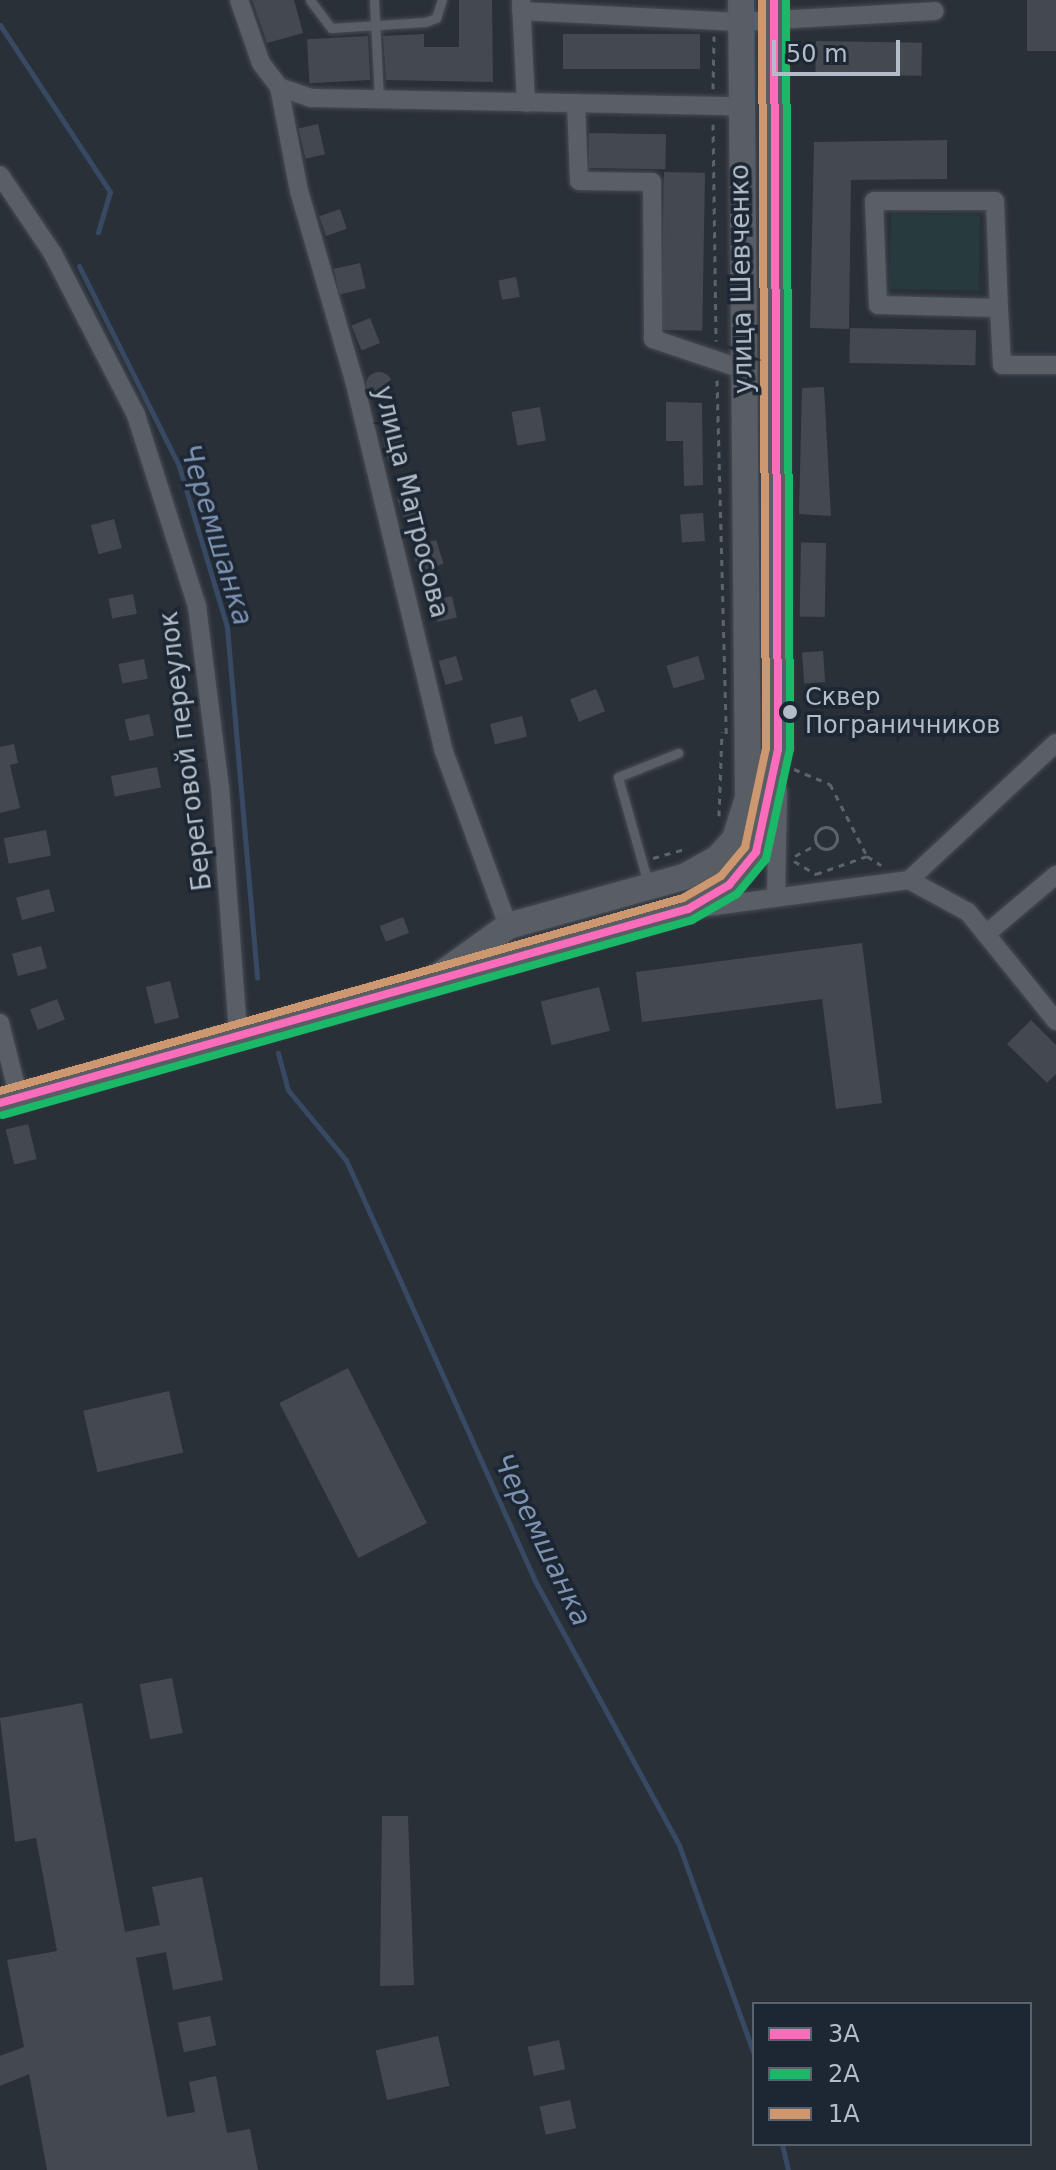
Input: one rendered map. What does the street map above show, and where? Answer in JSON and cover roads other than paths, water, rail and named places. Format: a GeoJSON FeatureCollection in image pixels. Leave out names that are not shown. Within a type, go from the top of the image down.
{"type":"FeatureCollection","features":[{"type":"Feature","properties":{"kind":"main road","name":"улица Шевченко"},"geometry":{"type":"LineString","coordinates":[[9,1101],[688,909],[729,885],[756,852],[778,749],[774,9]]}},
{"type":"Feature","properties":{"kind":"main road","name":"улица Шевченко"},"geometry":{"type":"LineString","coordinates":[[426,985],[508,926],[646,874],[718,858],[735,839],[748,798],[742,369],[726,106],[741,11]]}},
{"type":"Feature","properties":{"kind":"street"},"geometry":{"type":"LineString","coordinates":[[239,0],[248,37],[279,87],[311,98],[726,106]]}},
{"type":"Feature","properties":{"kind":"street"},"geometry":{"type":"LineString","coordinates":[[655,0],[655,20]]}},
{"type":"Feature","properties":{"kind":"street"},"geometry":{"type":"LineString","coordinates":[[526,103],[519,4],[655,20],[714,21],[741,11],[774,9],[859,7],[935,11]]}},
{"type":"Feature","properties":{"kind":"street","name":"улица Матросова"},"geometry":{"type":"LineString","coordinates":[[279,87],[299,191],[354,380],[443,749],[508,926]]}},
{"type":"Feature","properties":{"kind":"street"},"geometry":{"type":"LineString","coordinates":[[576,103],[579,181],[652,182],[653,339],[716,357],[742,369]]}},
{"type":"Feature","properties":{"kind":"street","name":"Береговой переулок"},"geometry":{"type":"LineString","coordinates":[[0,175],[53,254],[156,467],[197,606],[210,689],[244,1034]]}},
{"type":"Feature","properties":{"kind":"street"},"geometry":{"type":"LineString","coordinates":[[999,308],[878,305],[874,201],[995,201],[1002,365],[1056,365]]}},
{"type":"Feature","properties":{"kind":"street"},"geometry":{"type":"LineString","coordinates":[[909,880],[1056,743]]}},
{"type":"Feature","properties":{"kind":"street"},"geometry":{"type":"LineString","coordinates":[[776,896],[778,749]]}},
{"type":"Feature","properties":{"kind":"street"},"geometry":{"type":"LineString","coordinates":[[748,798],[776,896]]}},
{"type":"Feature","properties":{"kind":"street"},"geometry":{"type":"LineString","coordinates":[[986,934],[1056,875]]}},
{"type":"Feature","properties":{"kind":"street"},"geometry":{"type":"LineString","coordinates":[[688,909],[909,880],[968,912],[1056,1021]]}},
{"type":"Feature","properties":{"kind":"street"},"geometry":{"type":"LineString","coordinates":[[0,1023],[9,1101]]}},
{"type":"Feature","properties":{"kind":"lane"},"geometry":{"type":"LineString","coordinates":[[310,0],[331,28],[436,18],[442,0]]}},
{"type":"Feature","properties":{"kind":"lane"},"geometry":{"type":"LineString","coordinates":[[374,0],[379,100]]}},
{"type":"Feature","properties":{"kind":"lane"},"geometry":{"type":"LineString","coordinates":[[646,874],[618,777],[678,753]]}},
{"type":"Feature","properties":{"kind":"waterway","name":"Черемшанка"},"geometry":{"type":"LineString","coordinates":[[0,25],[110,192],[98,232]]}},
{"type":"Feature","properties":{"kind":"waterway","name":"Черемшанка"},"geometry":{"type":"LineString","coordinates":[[79,266],[179,466],[227,627],[257,978]]}},
{"type":"Feature","properties":{"kind":"waterway","name":"Черемшанка"},"geometry":{"type":"LineString","coordinates":[[278,1053],[288,1090],[346,1160],[534,1579],[679,1845],[752,2048]]}},
{"type":"Feature","properties":{"kind":"waterway","name":"Черемшанка"},"geometry":{"type":"LineString","coordinates":[[782,2146],[788,2170]]}},
{"type":"Feature","properties":{"kind":"place","name":"Сквер Пограничников"},"geometry":{"type":"Point","coordinates":[790,712]}}]}
